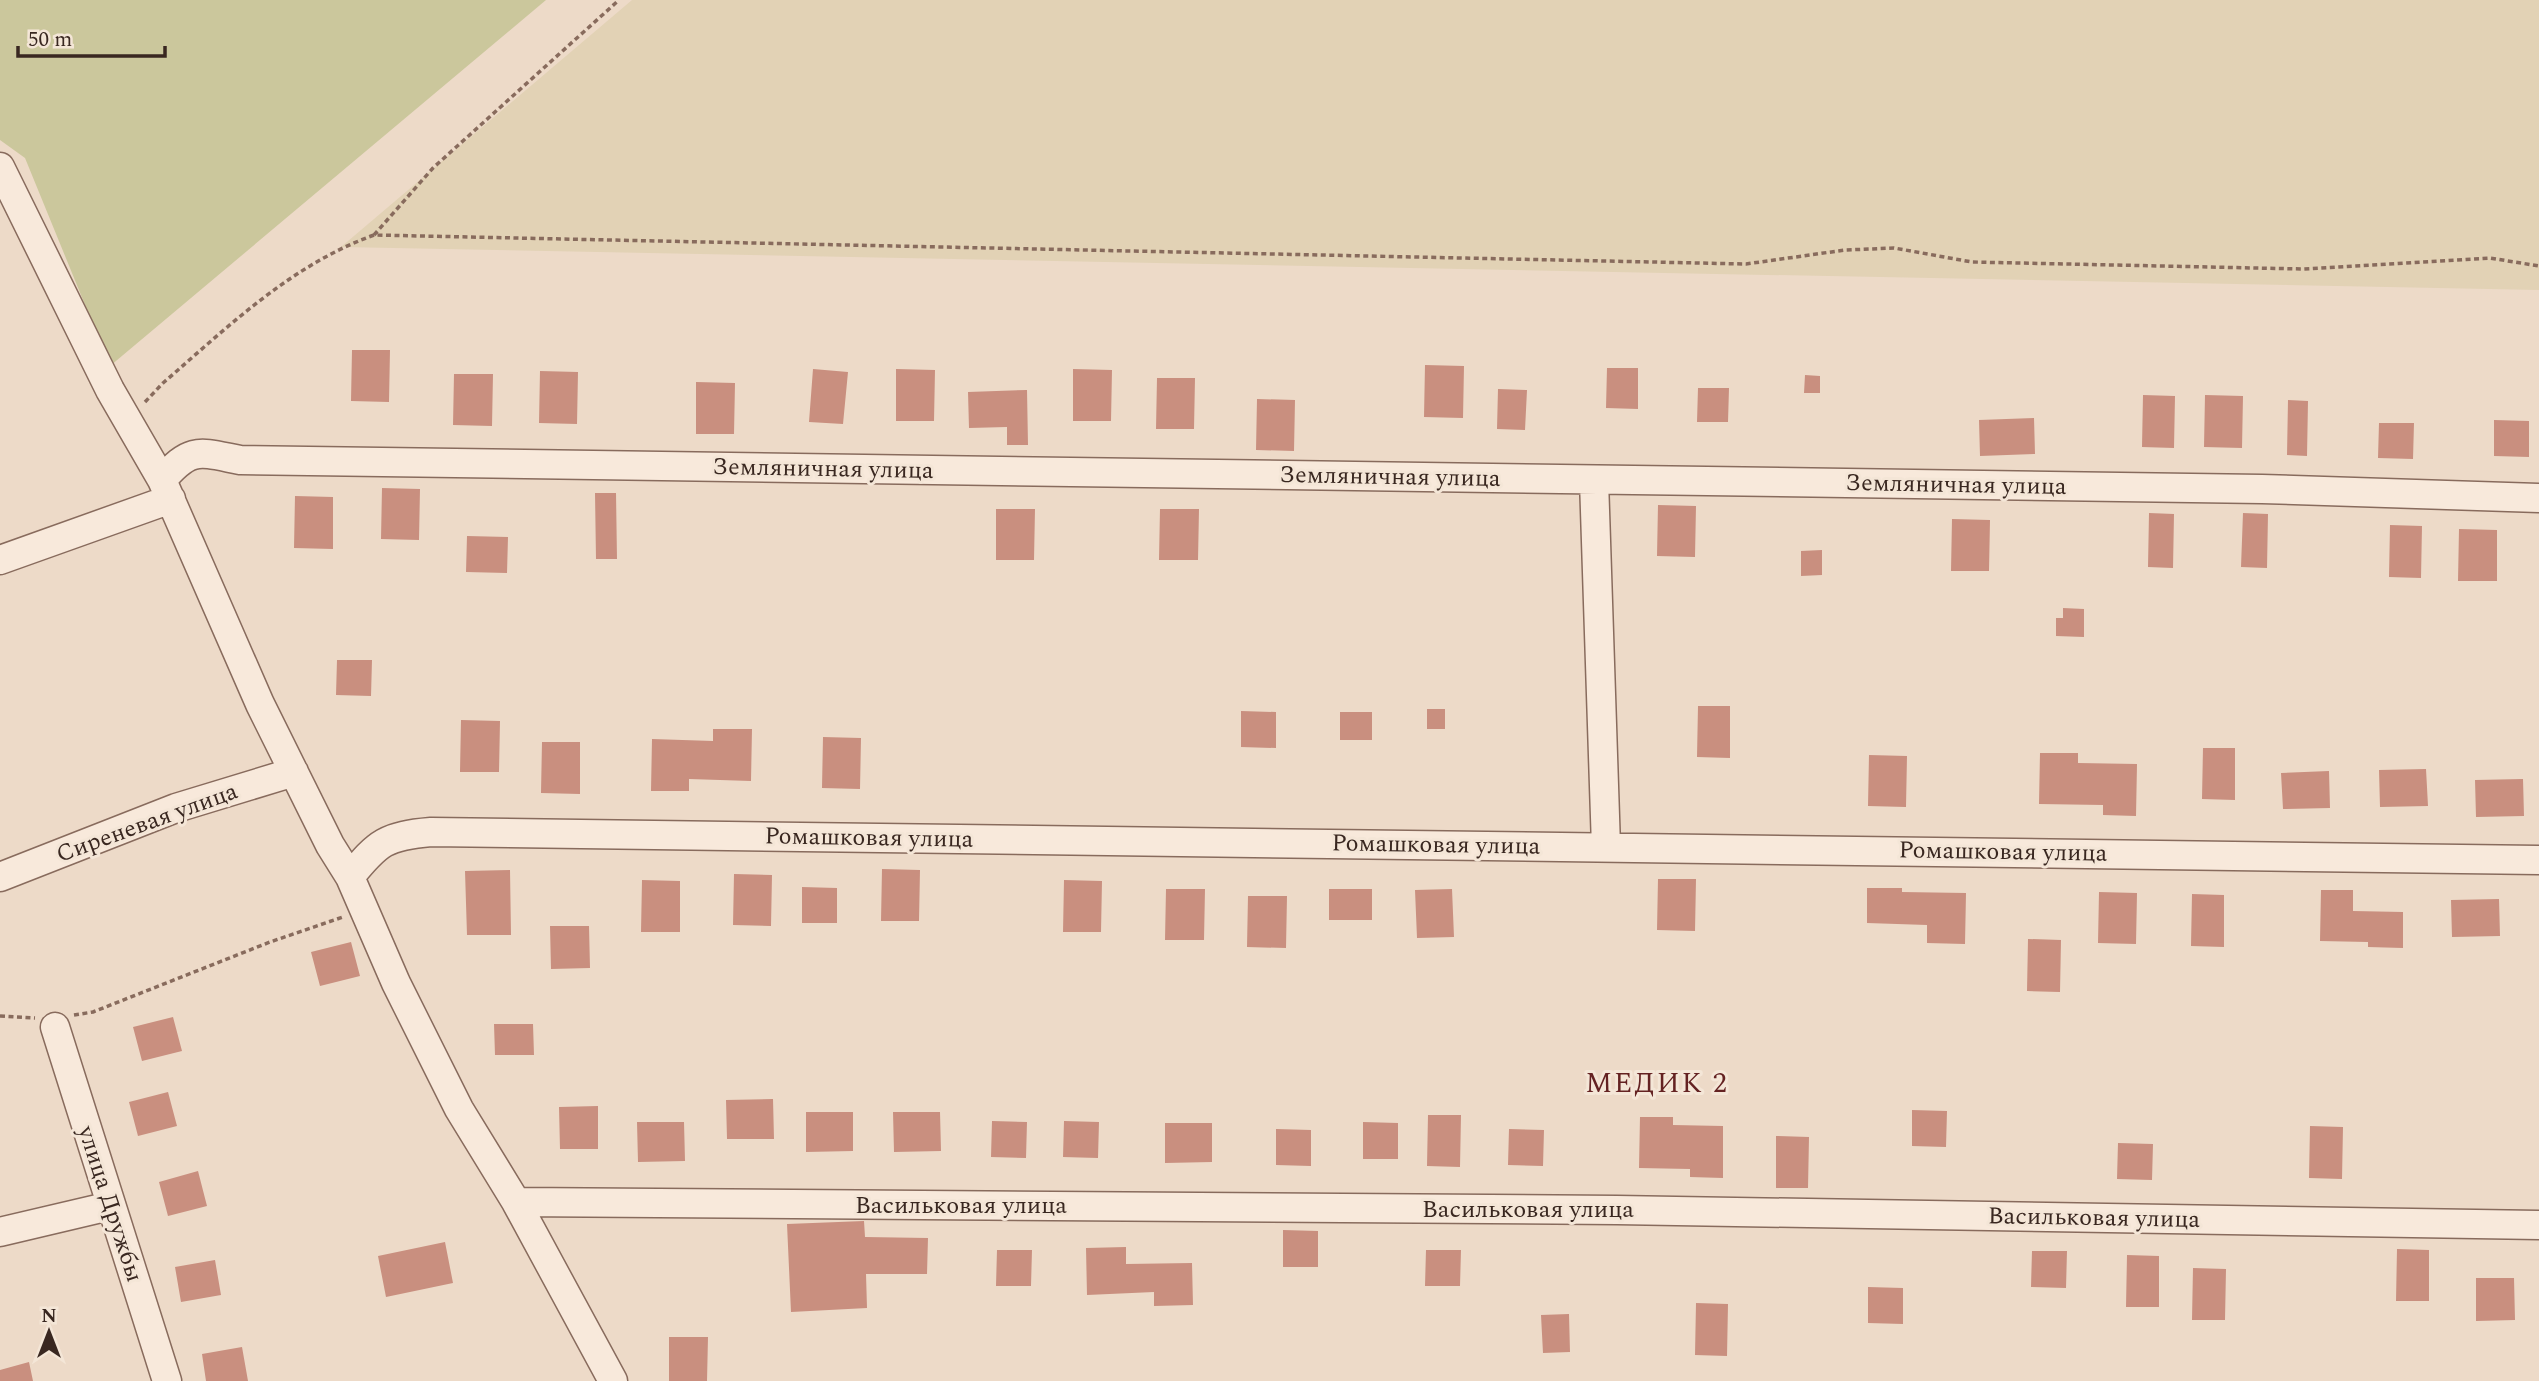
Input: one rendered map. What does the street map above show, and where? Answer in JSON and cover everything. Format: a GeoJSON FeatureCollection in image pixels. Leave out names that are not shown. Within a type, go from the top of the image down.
{"type":"FeatureCollection","features":[{"type":"Feature","properties":{"kind":"street"},"geometry":{"type":"LineString","coordinates":[[0,167],[11,214],[167,489],[260,704],[330,845],[350,877],[396,983],[459,1109],[516,1202],[613,1381]]}},
{"type":"Feature","properties":{"kind":"street","name":"Земляничная улица"},"geometry":{"type":"LineString","coordinates":[[167,489],[184,456],[199,452],[240,460],[2262,489],[2539,498]]}},
{"type":"Feature","properties":{"kind":"street"},"geometry":{"type":"LineString","coordinates":[[1594,480],[1606,847]]}},
{"type":"Feature","properties":{"kind":"street"},"geometry":{"type":"LineString","coordinates":[[0,560],[167,489]]}},
{"type":"Feature","properties":{"kind":"street","name":"Сиреневая улица"},"geometry":{"type":"LineString","coordinates":[[0,877],[176,808],[294,772]]}},
{"type":"Feature","properties":{"kind":"street","name":"Ромашковая улица"},"geometry":{"type":"LineString","coordinates":[[350,877],[369,853],[397,835],[431,832],[2539,860]]}},
{"type":"Feature","properties":{"kind":"street","name":"улица Дружбы"},"geometry":{"type":"LineString","coordinates":[[55,1027],[167,1381]]}},
{"type":"Feature","properties":{"kind":"street","name":"Васильковая улица"},"geometry":{"type":"LineString","coordinates":[[516,1202],[1604,1210],[2539,1225]]}},
{"type":"Feature","properties":{"kind":"street"},"geometry":{"type":"LineString","coordinates":[[0,1232],[110,1206]]}},
{"type":"Feature","properties":{"kind":"path"},"geometry":{"type":"LineString","coordinates":[[374,235],[433,168],[620,0]]}},
{"type":"Feature","properties":{"kind":"path"},"geometry":{"type":"LineString","coordinates":[[129,419],[163,383],[284,280],[341,247],[374,235],[1746,264],[1845,250],[1894,248],[1972,262],[2303,268],[2490,258],[2539,266]]}},
{"type":"Feature","properties":{"kind":"path"},"geometry":{"type":"LineString","coordinates":[[0,1016],[45,1018],[55,1027],[60,1020],[93,1012],[270,942],[365,910]]}},
{"type":"Feature","properties":{"kind":"shaded area"},"geometry":{"type":"Polygon","coordinates":[[[0,0],[546,0],[110,366],[25,158],[0,140],[0,0]]]}},
{"type":"Feature","properties":{"kind":"shaded area"},"geometry":{"type":"Polygon","coordinates":[[[632,0],[2539,0],[2539,290],[341,247],[632,0]]]}},
{"type":"Feature","properties":{"kind":"building"},"geometry":{"type":"Polygon","coordinates":[[[352,350],[390,350],[389,402],[351,401],[352,350]]]}},
{"type":"Feature","properties":{"kind":"building"},"geometry":{"type":"Polygon","coordinates":[[[1425,365],[1464,366],[1463,418],[1424,417],[1425,365]]]}},
{"type":"Feature","properties":{"kind":"building"},"geometry":{"type":"Polygon","coordinates":[[[1607,368],[1638,368],[1638,409],[1606,408],[1607,368]]]}},
{"type":"Feature","properties":{"kind":"building"},"geometry":{"type":"Polygon","coordinates":[[[813,369],[848,372],[843,424],[809,422],[813,369]]]}},
{"type":"Feature","properties":{"kind":"building"},"geometry":{"type":"Polygon","coordinates":[[[896,369],[935,370],[934,421],[896,421],[896,369]]]}},
{"type":"Feature","properties":{"kind":"building"},"geometry":{"type":"Polygon","coordinates":[[[1073,369],[1112,370],[1111,421],[1073,421],[1073,369]]]}},
{"type":"Feature","properties":{"kind":"building"},"geometry":{"type":"Polygon","coordinates":[[[540,371],[578,372],[577,424],[539,423],[540,371]]]}},
{"type":"Feature","properties":{"kind":"building"},"geometry":{"type":"Polygon","coordinates":[[[454,374],[493,374],[492,426],[453,425],[454,374]]]}},
{"type":"Feature","properties":{"kind":"building"},"geometry":{"type":"Polygon","coordinates":[[[1805,375],[1820,376],[1820,393],[1804,393],[1805,375]]]}},
{"type":"Feature","properties":{"kind":"building"},"geometry":{"type":"Polygon","coordinates":[[[1157,378],[1195,378],[1194,429],[1156,429],[1157,378]]]}},
{"type":"Feature","properties":{"kind":"building"},"geometry":{"type":"Polygon","coordinates":[[[696,382],[735,383],[734,434],[696,434],[696,382]]]}},
{"type":"Feature","properties":{"kind":"building"},"geometry":{"type":"Polygon","coordinates":[[[1698,388],[1729,388],[1728,422],[1697,422],[1698,388]]]}},
{"type":"Feature","properties":{"kind":"building"},"geometry":{"type":"Polygon","coordinates":[[[1498,389],[1527,390],[1525,430],[1497,429],[1498,389]]]}},
{"type":"Feature","properties":{"kind":"building"},"geometry":{"type":"Polygon","coordinates":[[[1027,390],[1028,445],[1007,445],[1007,427],[969,428],[968,392],[1027,390]]]}},
{"type":"Feature","properties":{"kind":"building"},"geometry":{"type":"Polygon","coordinates":[[[2143,395],[2175,396],[2174,448],[2142,447],[2143,395]]]}},
{"type":"Feature","properties":{"kind":"building"},"geometry":{"type":"Polygon","coordinates":[[[2205,395],[2243,396],[2242,448],[2204,447],[2205,395]]]}},
{"type":"Feature","properties":{"kind":"building"},"geometry":{"type":"Polygon","coordinates":[[[1257,399],[1295,400],[1294,451],[1256,450],[1257,399]]]}},
{"type":"Feature","properties":{"kind":"building"},"geometry":{"type":"Polygon","coordinates":[[[2288,400],[2308,401],[2307,456],[2287,455],[2288,400]]]}},
{"type":"Feature","properties":{"kind":"building"},"geometry":{"type":"Polygon","coordinates":[[[2034,418],[2035,454],[1980,456],[1979,420],[2034,418]]]}},
{"type":"Feature","properties":{"kind":"building"},"geometry":{"type":"Polygon","coordinates":[[[2494,420],[2529,421],[2529,457],[2494,456],[2494,420]]]}},
{"type":"Feature","properties":{"kind":"building"},"geometry":{"type":"Polygon","coordinates":[[[2379,423],[2414,423],[2413,459],[2378,458],[2379,423]]]}},
{"type":"Feature","properties":{"kind":"building"},"geometry":{"type":"Polygon","coordinates":[[[382,488],[420,489],[419,540],[381,539],[382,488]]]}},
{"type":"Feature","properties":{"kind":"building"},"geometry":{"type":"Polygon","coordinates":[[[595,493],[616,493],[617,559],[596,559],[595,493]]]}},
{"type":"Feature","properties":{"kind":"building"},"geometry":{"type":"Polygon","coordinates":[[[295,496],[333,497],[333,549],[294,548],[295,496]]]}},
{"type":"Feature","properties":{"kind":"building"},"geometry":{"type":"Polygon","coordinates":[[[1658,505],[1696,506],[1695,557],[1657,556],[1658,505]]]}},
{"type":"Feature","properties":{"kind":"building"},"geometry":{"type":"Polygon","coordinates":[[[996,509],[1035,509],[1034,560],[996,560],[996,509]]]}},
{"type":"Feature","properties":{"kind":"building"},"geometry":{"type":"Polygon","coordinates":[[[1160,509],[1199,509],[1198,560],[1159,560],[1160,509]]]}},
{"type":"Feature","properties":{"kind":"building"},"geometry":{"type":"Polygon","coordinates":[[[2149,513],[2174,514],[2173,568],[2148,567],[2149,513]]]}},
{"type":"Feature","properties":{"kind":"building"},"geometry":{"type":"Polygon","coordinates":[[[2243,513],[2268,514],[2267,568],[2241,567],[2243,513]]]}},
{"type":"Feature","properties":{"kind":"building"},"geometry":{"type":"Polygon","coordinates":[[[1952,519],[1990,520],[1989,571],[1951,571],[1952,519]]]}},
{"type":"Feature","properties":{"kind":"building"},"geometry":{"type":"Polygon","coordinates":[[[2390,525],[2422,526],[2421,578],[2389,577],[2390,525]]]}},
{"type":"Feature","properties":{"kind":"building"},"geometry":{"type":"Polygon","coordinates":[[[2459,529],[2497,530],[2497,581],[2458,581],[2459,529]]]}},
{"type":"Feature","properties":{"kind":"building"},"geometry":{"type":"Polygon","coordinates":[[[467,536],[508,537],[507,573],[466,572],[467,536]]]}},
{"type":"Feature","properties":{"kind":"building"},"geometry":{"type":"Polygon","coordinates":[[[1822,550],[1822,575],[1801,576],[1801,551],[1822,550]]]}},
{"type":"Feature","properties":{"kind":"building"},"geometry":{"type":"Polygon","coordinates":[[[2063,608],[2084,609],[2084,637],[2056,636],[2056,618],[2063,618],[2063,608]]]}},
{"type":"Feature","properties":{"kind":"building"},"geometry":{"type":"Polygon","coordinates":[[[337,660],[372,660],[371,696],[336,695],[337,660]]]}},
{"type":"Feature","properties":{"kind":"building"},"geometry":{"type":"Polygon","coordinates":[[[1698,706],[1730,706],[1730,758],[1697,757],[1698,706]]]}},
{"type":"Feature","properties":{"kind":"building"},"geometry":{"type":"Polygon","coordinates":[[[1427,709],[1445,709],[1445,729],[1427,729],[1427,709]]]}},
{"type":"Feature","properties":{"kind":"building"},"geometry":{"type":"Polygon","coordinates":[[[1241,711],[1276,712],[1276,748],[1241,747],[1241,711]]]}},
{"type":"Feature","properties":{"kind":"building"},"geometry":{"type":"Polygon","coordinates":[[[1340,712],[1372,712],[1372,740],[1340,740],[1340,712]]]}},
{"type":"Feature","properties":{"kind":"building"},"geometry":{"type":"Polygon","coordinates":[[[461,720],[500,721],[499,772],[460,772],[461,720]]]}},
{"type":"Feature","properties":{"kind":"building"},"geometry":{"type":"Polygon","coordinates":[[[713,729],[752,729],[751,781],[689,779],[689,791],[651,791],[652,739],[713,741],[713,729]]]}},
{"type":"Feature","properties":{"kind":"building"},"geometry":{"type":"Polygon","coordinates":[[[823,737],[861,738],[860,789],[822,788],[823,737]]]}},
{"type":"Feature","properties":{"kind":"building"},"geometry":{"type":"Polygon","coordinates":[[[542,742],[580,742],[580,794],[541,793],[542,742]]]}},
{"type":"Feature","properties":{"kind":"building"},"geometry":{"type":"Polygon","coordinates":[[[2203,748],[2235,748],[2235,800],[2202,799],[2203,748]]]}},
{"type":"Feature","properties":{"kind":"building"},"geometry":{"type":"Polygon","coordinates":[[[2040,753],[2078,753],[2078,763],[2137,764],[2136,816],[2103,815],[2103,805],[2039,804],[2040,753]]]}},
{"type":"Feature","properties":{"kind":"building"},"geometry":{"type":"Polygon","coordinates":[[[1869,755],[1907,756],[1906,807],[1868,806],[1869,755]]]}},
{"type":"Feature","properties":{"kind":"building"},"geometry":{"type":"Polygon","coordinates":[[[2426,769],[2428,806],[2380,807],[2379,770],[2426,769]]]}},
{"type":"Feature","properties":{"kind":"building"},"geometry":{"type":"Polygon","coordinates":[[[2329,771],[2330,808],[2283,809],[2281,773],[2329,771]]]}},
{"type":"Feature","properties":{"kind":"building"},"geometry":{"type":"Polygon","coordinates":[[[2523,779],[2524,816],[2476,817],[2475,780],[2523,779]]]}},
{"type":"Feature","properties":{"kind":"building"},"geometry":{"type":"Polygon","coordinates":[[[882,869],[920,870],[919,921],[881,921],[882,869]]]}},
{"type":"Feature","properties":{"kind":"building"},"geometry":{"type":"Polygon","coordinates":[[[510,870],[511,935],[467,935],[465,871],[510,870]]]}},
{"type":"Feature","properties":{"kind":"building"},"geometry":{"type":"Polygon","coordinates":[[[734,874],[772,875],[771,926],[733,925],[734,874]]]}},
{"type":"Feature","properties":{"kind":"building"},"geometry":{"type":"Polygon","coordinates":[[[1658,879],[1696,879],[1695,931],[1657,930],[1658,879]]]}},
{"type":"Feature","properties":{"kind":"building"},"geometry":{"type":"Polygon","coordinates":[[[642,880],[680,881],[680,932],[641,932],[642,880]]]}},
{"type":"Feature","properties":{"kind":"building"},"geometry":{"type":"Polygon","coordinates":[[[1064,880],[1102,881],[1101,932],[1063,932],[1064,880]]]}},
{"type":"Feature","properties":{"kind":"building"},"geometry":{"type":"Polygon","coordinates":[[[802,887],[837,888],[837,923],[802,923],[802,887]]]}},
{"type":"Feature","properties":{"kind":"building"},"geometry":{"type":"Polygon","coordinates":[[[1867,888],[1902,888],[1902,892],[1966,893],[1965,944],[1927,943],[1927,925],[1867,923],[1867,888]]]}},
{"type":"Feature","properties":{"kind":"building"},"geometry":{"type":"Polygon","coordinates":[[[1166,889],[1205,889],[1204,940],[1165,940],[1166,889]]]}},
{"type":"Feature","properties":{"kind":"building"},"geometry":{"type":"Polygon","coordinates":[[[1329,889],[1372,889],[1372,920],[1329,920],[1329,889]]]}},
{"type":"Feature","properties":{"kind":"building"},"geometry":{"type":"Polygon","coordinates":[[[1452,889],[1454,937],[1417,938],[1415,890],[1452,889]]]}},
{"type":"Feature","properties":{"kind":"building"},"geometry":{"type":"Polygon","coordinates":[[[2321,890],[2353,890],[2353,911],[2403,912],[2403,948],[2368,947],[2368,942],[2320,941],[2321,890]]]}},
{"type":"Feature","properties":{"kind":"building"},"geometry":{"type":"Polygon","coordinates":[[[2099,892],[2137,893],[2136,944],[2098,943],[2099,892]]]}},
{"type":"Feature","properties":{"kind":"building"},"geometry":{"type":"Polygon","coordinates":[[[2192,894],[2224,895],[2224,947],[2191,946],[2192,894]]]}},
{"type":"Feature","properties":{"kind":"building"},"geometry":{"type":"Polygon","coordinates":[[[1248,896],[1287,896],[1286,948],[1247,947],[1248,896]]]}},
{"type":"Feature","properties":{"kind":"building"},"geometry":{"type":"Polygon","coordinates":[[[2499,899],[2500,936],[2452,937],[2451,900],[2499,899]]]}},
{"type":"Feature","properties":{"kind":"building"},"geometry":{"type":"Polygon","coordinates":[[[550,926],[589,926],[590,968],[551,969],[550,926]]]}},
{"type":"Feature","properties":{"kind":"building"},"geometry":{"type":"Polygon","coordinates":[[[2028,939],[2061,940],[2060,992],[2027,991],[2028,939]]]}},
{"type":"Feature","properties":{"kind":"building"},"geometry":{"type":"Polygon","coordinates":[[[351,942],[360,976],[320,986],[311,952],[351,942]]]}},
{"type":"Feature","properties":{"kind":"building"},"geometry":{"type":"Polygon","coordinates":[[[173,1017],[182,1051],[142,1061],[133,1027],[173,1017]]]}},
{"type":"Feature","properties":{"kind":"building"},"geometry":{"type":"Polygon","coordinates":[[[494,1024],[533,1024],[534,1055],[495,1055],[494,1024]]]}},
{"type":"Feature","properties":{"kind":"building"},"geometry":{"type":"Polygon","coordinates":[[[168,1092],[177,1126],[138,1136],[129,1102],[168,1092]]]}},
{"type":"Feature","properties":{"kind":"building"},"geometry":{"type":"Polygon","coordinates":[[[773,1099],[774,1139],[727,1139],[726,1100],[773,1099]]]}},
{"type":"Feature","properties":{"kind":"building"},"geometry":{"type":"Polygon","coordinates":[[[598,1106],[598,1149],[560,1149],[559,1107],[598,1106]]]}},
{"type":"Feature","properties":{"kind":"building"},"geometry":{"type":"Polygon","coordinates":[[[1912,1110],[1947,1111],[1946,1147],[1912,1146],[1912,1110]]]}},
{"type":"Feature","properties":{"kind":"building"},"geometry":{"type":"Polygon","coordinates":[[[806,1112],[853,1112],[853,1151],[806,1152],[806,1112]]]}},
{"type":"Feature","properties":{"kind":"building"},"geometry":{"type":"Polygon","coordinates":[[[893,1112],[940,1112],[941,1151],[894,1152],[893,1112]]]}},
{"type":"Feature","properties":{"kind":"building"},"geometry":{"type":"Polygon","coordinates":[[[1428,1115],[1461,1115],[1460,1167],[1427,1166],[1428,1115]]]}},
{"type":"Feature","properties":{"kind":"building"},"geometry":{"type":"Polygon","coordinates":[[[1640,1117],[1673,1117],[1673,1125],[1723,1126],[1723,1178],[1690,1177],[1690,1169],[1639,1168],[1640,1117]]]}},
{"type":"Feature","properties":{"kind":"building"},"geometry":{"type":"Polygon","coordinates":[[[992,1121],[1027,1122],[1026,1158],[991,1157],[992,1121]]]}},
{"type":"Feature","properties":{"kind":"building"},"geometry":{"type":"Polygon","coordinates":[[[1064,1121],[1099,1122],[1098,1158],[1063,1157],[1064,1121]]]}},
{"type":"Feature","properties":{"kind":"building"},"geometry":{"type":"Polygon","coordinates":[[[637,1122],[684,1122],[685,1161],[638,1162],[637,1122]]]}},
{"type":"Feature","properties":{"kind":"building"},"geometry":{"type":"Polygon","coordinates":[[[1363,1122],[1398,1123],[1398,1159],[1363,1159],[1363,1122]]]}},
{"type":"Feature","properties":{"kind":"building"},"geometry":{"type":"Polygon","coordinates":[[[1165,1123],[1212,1123],[1212,1162],[1165,1163],[1165,1123]]]}},
{"type":"Feature","properties":{"kind":"building"},"geometry":{"type":"Polygon","coordinates":[[[2310,1126],[2343,1127],[2342,1179],[2309,1178],[2310,1126]]]}},
{"type":"Feature","properties":{"kind":"building"},"geometry":{"type":"Polygon","coordinates":[[[1276,1129],[1311,1130],[1311,1166],[1276,1165],[1276,1129]]]}},
{"type":"Feature","properties":{"kind":"building"},"geometry":{"type":"Polygon","coordinates":[[[1509,1129],[1544,1130],[1543,1166],[1508,1165],[1509,1129]]]}},
{"type":"Feature","properties":{"kind":"building"},"geometry":{"type":"Polygon","coordinates":[[[1776,1136],[1809,1137],[1808,1188],[1776,1188],[1776,1136]]]}},
{"type":"Feature","properties":{"kind":"building"},"geometry":{"type":"Polygon","coordinates":[[[2118,1143],[2153,1144],[2152,1180],[2117,1179],[2118,1143]]]}},
{"type":"Feature","properties":{"kind":"building"},"geometry":{"type":"Polygon","coordinates":[[[198,1171],[207,1206],[168,1216],[159,1182],[198,1171]]]}},
{"type":"Feature","properties":{"kind":"building"},"geometry":{"type":"Polygon","coordinates":[[[864,1221],[865,1237],[928,1238],[927,1274],[866,1274],[867,1308],[791,1312],[787,1224],[864,1221]]]}},
{"type":"Feature","properties":{"kind":"building"},"geometry":{"type":"Polygon","coordinates":[[[1283,1230],[1318,1231],[1318,1267],[1283,1267],[1283,1230]]]}},
{"type":"Feature","properties":{"kind":"building"},"geometry":{"type":"Polygon","coordinates":[[[445,1242],[453,1283],[386,1297],[378,1256],[445,1242]]]}},
{"type":"Feature","properties":{"kind":"building"},"geometry":{"type":"Polygon","coordinates":[[[1126,1247],[1126,1264],[1192,1263],[1193,1305],[1154,1306],[1154,1292],[1087,1295],[1086,1248],[1126,1247]]]}},
{"type":"Feature","properties":{"kind":"building"},"geometry":{"type":"Polygon","coordinates":[[[2397,1249],[2429,1250],[2429,1301],[2396,1301],[2397,1249]]]}},
{"type":"Feature","properties":{"kind":"building"},"geometry":{"type":"Polygon","coordinates":[[[997,1250],[1032,1250],[1031,1286],[996,1286],[997,1250]]]}},
{"type":"Feature","properties":{"kind":"building"},"geometry":{"type":"Polygon","coordinates":[[[1426,1250],[1461,1250],[1460,1286],[1425,1286],[1426,1250]]]}},
{"type":"Feature","properties":{"kind":"building"},"geometry":{"type":"Polygon","coordinates":[[[2032,1251],[2067,1251],[2066,1288],[2031,1287],[2032,1251]]]}},
{"type":"Feature","properties":{"kind":"building"},"geometry":{"type":"Polygon","coordinates":[[[2127,1255],[2159,1256],[2159,1307],[2126,1307],[2127,1255]]]}},
{"type":"Feature","properties":{"kind":"building"},"geometry":{"type":"Polygon","coordinates":[[[215,1260],[221,1295],[181,1302],[175,1267],[215,1260]]]}},
{"type":"Feature","properties":{"kind":"building"},"geometry":{"type":"Polygon","coordinates":[[[2193,1268],[2226,1269],[2225,1320],[2192,1320],[2193,1268]]]}},
{"type":"Feature","properties":{"kind":"building"},"geometry":{"type":"Polygon","coordinates":[[[2476,1278],[2514,1278],[2515,1320],[2476,1321],[2476,1278]]]}},
{"type":"Feature","properties":{"kind":"building"},"geometry":{"type":"Polygon","coordinates":[[[1868,1287],[1903,1288],[1903,1324],[1868,1323],[1868,1287]]]}},
{"type":"Feature","properties":{"kind":"building"},"geometry":{"type":"Polygon","coordinates":[[[1696,1303],[1728,1304],[1727,1356],[1695,1355],[1696,1303]]]}},
{"type":"Feature","properties":{"kind":"building"},"geometry":{"type":"Polygon","coordinates":[[[1569,1314],[1570,1352],[1543,1353],[1541,1315],[1569,1314]]]}},
{"type":"Feature","properties":{"kind":"building"},"geometry":{"type":"Polygon","coordinates":[[[669,1337],[708,1337],[707,1381],[669,1381],[669,1337]]]}},
{"type":"Feature","properties":{"kind":"building"},"geometry":{"type":"Polygon","coordinates":[[[242,1347],[248,1381],[206,1381],[202,1354],[242,1347]]]}},
{"type":"Feature","properties":{"kind":"building"},"geometry":{"type":"Polygon","coordinates":[[[29,1362],[33,1381],[0,1381],[0,1370],[29,1362]]]}},
{"type":"Feature","properties":{"kind":"district","name":"МЕДИК 2"},"geometry":{"type":"Point","coordinates":[1657,1083]}}]}
